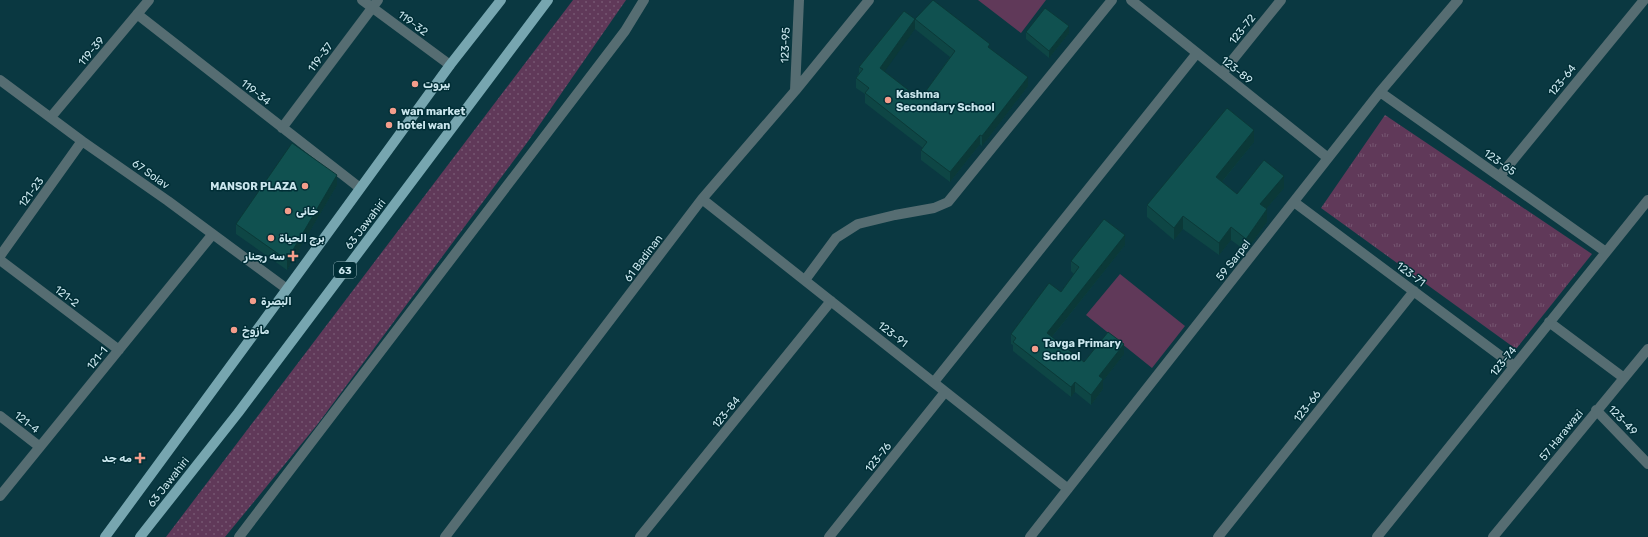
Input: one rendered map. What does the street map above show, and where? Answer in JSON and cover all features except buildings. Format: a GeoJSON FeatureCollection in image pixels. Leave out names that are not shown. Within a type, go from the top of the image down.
{"type":"FeatureCollection","features":[{"type":"Feature","properties":{"kind":"main road","name":"63 Jawahiri"},"geometry":{"type":"LineString","coordinates":[[105,537],[450,65],[501,0]]}},
{"type":"Feature","properties":{"kind":"main road","name":"63 Jawahiri"},"geometry":{"type":"LineString","coordinates":[[140,537],[238,413],[548,0]]}},
{"type":"Feature","properties":{"kind":"street","name":"119-39"},"geometry":{"type":"LineString","coordinates":[[51,117],[149,0]]}},
{"type":"Feature","properties":{"kind":"street","name":"119-32"},"geometry":{"type":"LineString","coordinates":[[362,0],[375,4],[450,65]]}},
{"type":"Feature","properties":{"kind":"street"},"geometry":{"type":"LineString","coordinates":[[239,537],[625,31],[644,0]]}},
{"type":"Feature","properties":{"kind":"street","name":"123-95"},"geometry":{"type":"LineString","coordinates":[[795,91],[799,0]]}},
{"type":"Feature","properties":{"kind":"street","name":"61 Badinan"},"geometry":{"type":"LineString","coordinates":[[444,537],[702,200],[795,91],[869,0]]}},
{"type":"Feature","properties":{"kind":"street"},"geometry":{"type":"LineString","coordinates":[[805,280],[836,238],[858,224],[934,208],[948,202],[1112,0]]}},
{"type":"Feature","properties":{"kind":"street","name":"123-89"},"geometry":{"type":"LineString","coordinates":[[1131,0],[1328,158]]}},
{"type":"Feature","properties":{"kind":"street","name":"123-72"},"geometry":{"type":"LineString","coordinates":[[1222,73],[1281,0]]}},
{"type":"Feature","properties":{"kind":"street","name":"59 Sarpel"},"geometry":{"type":"LineString","coordinates":[[1030,537],[1380,92],[1458,0]]}},
{"type":"Feature","properties":{"kind":"street","name":"123-64"},"geometry":{"type":"LineString","coordinates":[[1500,176],[1644,0]]}},
{"type":"Feature","properties":{"kind":"street","name":"119-37"},"geometry":{"type":"LineString","coordinates":[[282,128],[375,4]]}},
{"type":"Feature","properties":{"kind":"street","name":"119-34"},"geometry":{"type":"LineString","coordinates":[[137,14],[360,188]]}},
{"type":"Feature","properties":{"kind":"street"},"geometry":{"type":"LineString","coordinates":[[934,382],[1197,53]]}},
{"type":"Feature","properties":{"kind":"street","name":"67 Solav"},"geometry":{"type":"LineString","coordinates":[[0,80],[287,289]]}},
{"type":"Feature","properties":{"kind":"street","name":"123-65"},"geometry":{"type":"LineString","coordinates":[[1380,92],[1606,252]]}},
{"type":"Feature","properties":{"kind":"street","name":"121-23"},"geometry":{"type":"LineString","coordinates":[[0,256],[82,141]]}},
{"type":"Feature","properties":{"kind":"street","name":"123-91"},"geometry":{"type":"LineString","coordinates":[[702,200],[1068,489]]}},
{"type":"Feature","properties":{"kind":"street","name":"123-74"},"geometry":{"type":"LineString","coordinates":[[1376,537],[1648,200]]}},
{"type":"Feature","properties":{"kind":"street","name":"123-71"},"geometry":{"type":"LineString","coordinates":[[1294,202],[1514,366]]}},
{"type":"Feature","properties":{"kind":"street","name":"121-1"},"geometry":{"type":"LineString","coordinates":[[0,496],[212,235]]}},
{"type":"Feature","properties":{"kind":"street","name":"121-2"},"geometry":{"type":"LineString","coordinates":[[0,260],[119,350]]}},
{"type":"Feature","properties":{"kind":"street","name":"123-66"},"geometry":{"type":"LineString","coordinates":[[1218,537],[1414,291]]}},
{"type":"Feature","properties":{"kind":"street","name":"123-84"},"geometry":{"type":"LineString","coordinates":[[640,537],[831,302]]}},
{"type":"Feature","properties":{"kind":"street"},"geometry":{"type":"LineString","coordinates":[[1550,322],[1624,378]]}},
{"type":"Feature","properties":{"kind":"street","name":"57 Harawazi"},"geometry":{"type":"LineString","coordinates":[[1493,537],[1596,410],[1648,349]]}},
{"type":"Feature","properties":{"kind":"street","name":"123-76"},"geometry":{"type":"LineString","coordinates":[[829,537],[945,392]]}},
{"type":"Feature","properties":{"kind":"street","name":"123-49"},"geometry":{"type":"LineString","coordinates":[[1596,410],[1648,464]]}},
{"type":"Feature","properties":{"kind":"street","name":"121-4"},"geometry":{"type":"LineString","coordinates":[[0,416],[40,447]]}},
{"type":"Feature","properties":{"kind":"green space"},"geometry":{"type":"Polygon","coordinates":[[[573,0],[626,0],[529,140],[317,425],[225,537],[166,537],[573,0]]]}},
{"type":"Feature","properties":{"kind":"green space"},"geometry":{"type":"Polygon","coordinates":[[[978,0],[1046,0],[1021,33],[978,0]]]}},
{"type":"Feature","properties":{"kind":"green space"},"geometry":{"type":"Polygon","coordinates":[[[1385,115],[1592,254],[1516,349],[1321,208],[1385,115]]]}},
{"type":"Feature","properties":{"kind":"green space"},"geometry":{"type":"Polygon","coordinates":[[[1120,274],[1185,326],[1152,368],[1086,315],[1120,274]]]}},
{"type":"Feature","properties":{"kind":"place","name":"بیروت"},"geometry":{"type":"Point","coordinates":[415,84]}},
{"type":"Feature","properties":{"kind":"place","name":"Kashma Secondary School"},"geometry":{"type":"Point","coordinates":[888,100]}},
{"type":"Feature","properties":{"kind":"place","name":"wan market"},"geometry":{"type":"Point","coordinates":[393,111]}},
{"type":"Feature","properties":{"kind":"place","name":"hotel wan"},"geometry":{"type":"Point","coordinates":[389,125]}},
{"type":"Feature","properties":{"kind":"place","name":"MANSOR PLAZA"},"geometry":{"type":"Point","coordinates":[305,186]}},
{"type":"Feature","properties":{"kind":"place","name":"خانی"},"geometry":{"type":"Point","coordinates":[288,211]}},
{"type":"Feature","properties":{"kind":"place","name":"برج الحياة"},"geometry":{"type":"Point","coordinates":[271,238]}},
{"type":"Feature","properties":{"kind":"place","name":"سه رچنار"},"geometry":{"type":"Point","coordinates":[293,256]}},
{"type":"Feature","properties":{"kind":"place","name":"البصرة"},"geometry":{"type":"Point","coordinates":[253,301]}},
{"type":"Feature","properties":{"kind":"place","name":"مازوخ"},"geometry":{"type":"Point","coordinates":[234,330]}},
{"type":"Feature","properties":{"kind":"place","name":"Tavga Primary School"},"geometry":{"type":"Point","coordinates":[1035,349]}},
{"type":"Feature","properties":{"kind":"place","name":"مه جد"},"geometry":{"type":"Point","coordinates":[140,458]}}]}
